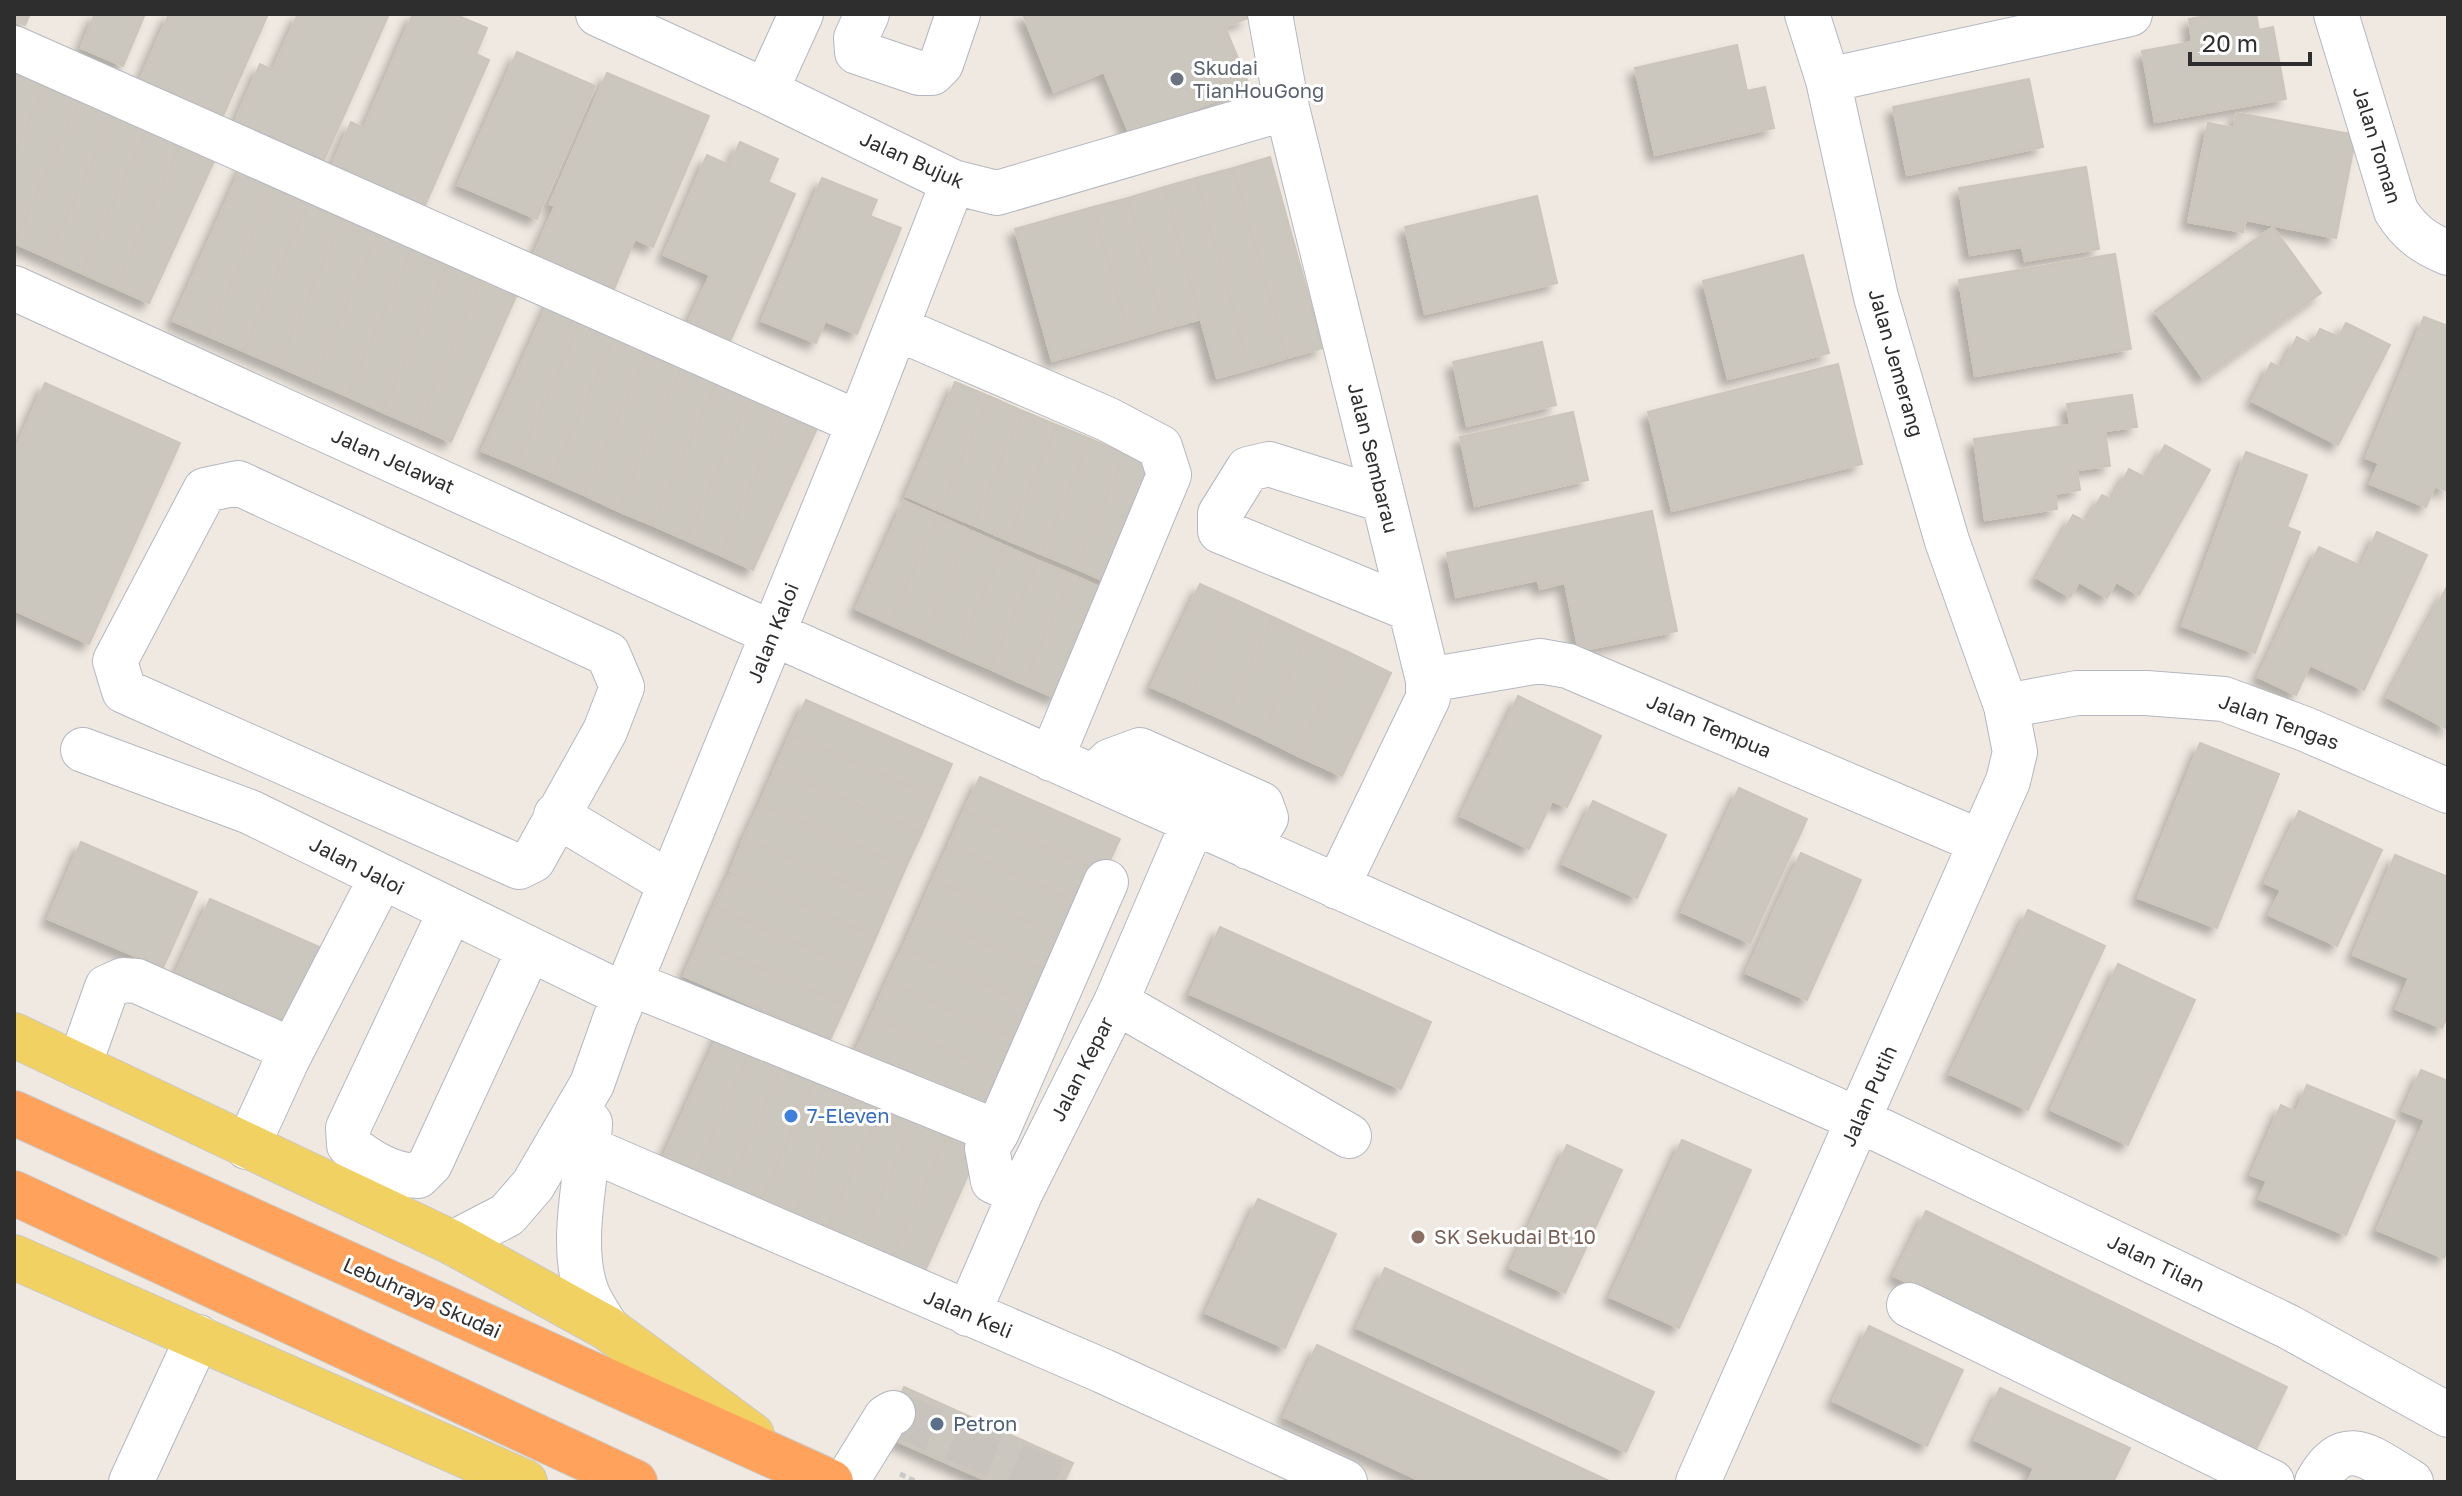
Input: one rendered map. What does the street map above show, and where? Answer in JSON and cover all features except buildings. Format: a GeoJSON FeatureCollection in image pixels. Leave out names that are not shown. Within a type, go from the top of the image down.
{"type":"FeatureCollection","features":[{"type":"Feature","properties":{"kind":"highway","name":"Lebuhraya Skudai"},"geometry":{"type":"LineString","coordinates":[[14,1113],[831,1482]]}},
{"type":"Feature","properties":{"kind":"highway"},"geometry":{"type":"LineString","coordinates":[[14,1193],[635,1482]]}},
{"type":"Feature","properties":{"kind":"main road"},"geometry":{"type":"LineString","coordinates":[[14,1035],[453,1243],[607,1328],[784,1460]]}},
{"type":"Feature","properties":{"kind":"main road"},"geometry":{"type":"LineString","coordinates":[[14,1257],[525,1482]]}},
{"type":"Feature","properties":{"kind":"street","name":"Jalan Bujuk"},"geometry":{"type":"LineString","coordinates":[[598,14],[953,182],[997,193],[1287,108]]}},
{"type":"Feature","properties":{"kind":"street"},"geometry":{"type":"LineString","coordinates":[[766,91],[801,14]]}},
{"type":"Feature","properties":{"kind":"street"},"geometry":{"type":"LineString","coordinates":[[867,14],[856,38],[857,52],[919,73],[932,73],[941,64],[958,14]]}},
{"type":"Feature","properties":{"kind":"street","name":"Jalan Sembarau"},"geometry":{"type":"LineString","coordinates":[[1270,14],[1287,108],[1428,680],[1428,698],[1337,887]]}},
{"type":"Feature","properties":{"kind":"street","name":"Jalan Jemerang"},"geometry":{"type":"LineString","coordinates":[[1807,14],[1828,80],[1876,297],[1947,541],[2006,706]]}},
{"type":"Feature","properties":{"kind":"street"},"geometry":{"type":"LineString","coordinates":[[1828,80],[2130,14]]}},
{"type":"Feature","properties":{"kind":"street","name":"Jalan Toman"},"geometry":{"type":"LineString","coordinates":[[2336,14],[2396,211],[2407,228],[2425,243],[2448,253]]}},
{"type":"Feature","properties":{"kind":"street"},"geometry":{"type":"LineString","coordinates":[[14,48],[859,423]]}},
{"type":"Feature","properties":{"kind":"street","name":"Jalan Kaloi"},"geometry":{"type":"LineString","coordinates":[[453,1243],[507,1215],[533,1185],[592,1084],[627,989],[859,423],[953,182]]}},
{"type":"Feature","properties":{"kind":"street","name":"Jalan Jelawat"},"geometry":{"type":"LineString","coordinates":[[14,288],[1337,887]]}},
{"type":"Feature","properties":{"kind":"street"},"geometry":{"type":"LineString","coordinates":[[896,328],[1107,419],[1160,447],[1169,475],[1051,759]]}},
{"type":"Feature","properties":{"kind":"street"},"geometry":{"type":"LineString","coordinates":[[1383,500],[1269,464],[1248,469],[1220,514],[1220,531],[1410,609]]}},
{"type":"Feature","properties":{"kind":"street"},"geometry":{"type":"LineString","coordinates":[[238,483],[608,654],[622,687],[605,731],[556,815],[533,860],[519,867],[124,691],[115,661],[205,490],[238,483]]}},
{"type":"Feature","properties":{"kind":"street","name":"Jalan Tempua"},"geometry":{"type":"LineString","coordinates":[[1428,680],[1540,661],[1568,666],[1981,842]]}},
{"type":"Feature","properties":{"kind":"street","name":"Jalan Tengas"},"geometry":{"type":"LineString","coordinates":[[2006,706],[2077,693],[2146,693],[2224,699],[2305,729],[2448,791]]}},
{"type":"Feature","properties":{"kind":"street","name":"Jalan Putih"},"geometry":{"type":"LineString","coordinates":[[1698,1482],[2008,781],[2015,752],[2006,706]]}},
{"type":"Feature","properties":{"kind":"street","name":"Jalan Jaloi"},"geometry":{"type":"LineString","coordinates":[[83,750],[250,812],[529,950],[997,1132]]}},
{"type":"Feature","properties":{"kind":"street"},"geometry":{"type":"LineString","coordinates":[[1093,777],[1099,769],[1140,750],[1261,804],[1266,818],[1248,847]]}},
{"type":"Feature","properties":{"kind":"street"},"geometry":{"type":"LineString","coordinates":[[556,815],[670,883]]}},
{"type":"Feature","properties":{"kind":"street","name":"Jalan Kepar"},"geometry":{"type":"LineString","coordinates":[[968,1314],[1020,1194],[1116,1002],[1193,823]]}},
{"type":"Feature","properties":{"kind":"street"},"geometry":{"type":"LineString","coordinates":[[247,1147],[292,1050],[381,878]]}},
{"type":"Feature","properties":{"kind":"street"},"geometry":{"type":"LineString","coordinates":[[1020,1194],[993,1181],[987,1148],[997,1132],[1106,882]]}},
{"type":"Feature","properties":{"kind":"street","name":"Jalan Tilan"},"geometry":{"type":"LineString","coordinates":[[1337,887],[1859,1120],[2289,1327],[2448,1415]]}},
{"type":"Feature","properties":{"kind":"street"},"geometry":{"type":"LineString","coordinates":[[450,912],[348,1128],[349,1145],[362,1156],[404,1176],[418,1176],[430,1164],[529,950]]}},
{"type":"Feature","properties":{"kind":"street"},"geometry":{"type":"LineString","coordinates":[[79,1066],[107,987],[123,980],[137,981],[292,1050]]}},
{"type":"Feature","properties":{"kind":"street"},"geometry":{"type":"LineString","coordinates":[[1116,1002],[1349,1136]]}},
{"type":"Feature","properties":{"kind":"street","name":"Jalan Kaloi"},"geometry":{"type":"LineString","coordinates":[[592,1084],[589,1149],[580,1227],[581,1263],[586,1290],[607,1328]]}},
{"type":"Feature","properties":{"kind":"street","name":"Jalan Keli"},"geometry":{"type":"LineString","coordinates":[[589,1149],[1103,1371],[1345,1482]]}},
{"type":"Feature","properties":{"kind":"street"},"geometry":{"type":"LineString","coordinates":[[1909,1305],[2272,1482]]}},
{"type":"Feature","properties":{"kind":"street"},"geometry":{"type":"LineString","coordinates":[[131,1482],[198,1337]]}},
{"type":"Feature","properties":{"kind":"street"},"geometry":{"type":"LineString","coordinates":[[846,1482],[886,1417],[893,1413]]}},
{"type":"Feature","properties":{"kind":"street"},"geometry":{"type":"LineString","coordinates":[[2317,1482],[2327,1464],[2344,1453],[2361,1453],[2411,1482]]}},
{"type":"Feature","properties":{"kind":"tunnel"},"geometry":{"type":"LineString","coordinates":[[893,1413],[1058,1482]]}},
{"type":"Feature","properties":{"kind":"place","name":"Skudai TianHouGong"},"geometry":{"type":"Point","coordinates":[1177,79]}},
{"type":"Feature","properties":{"kind":"place","name":"7-Eleven"},"geometry":{"type":"Point","coordinates":[791,1116]}},
{"type":"Feature","properties":{"kind":"place","name":"SK Sekudai Bt 10"},"geometry":{"type":"Point","coordinates":[1418,1237]}},
{"type":"Feature","properties":{"kind":"place","name":"Petron"},"geometry":{"type":"Point","coordinates":[937,1424]}}]}
